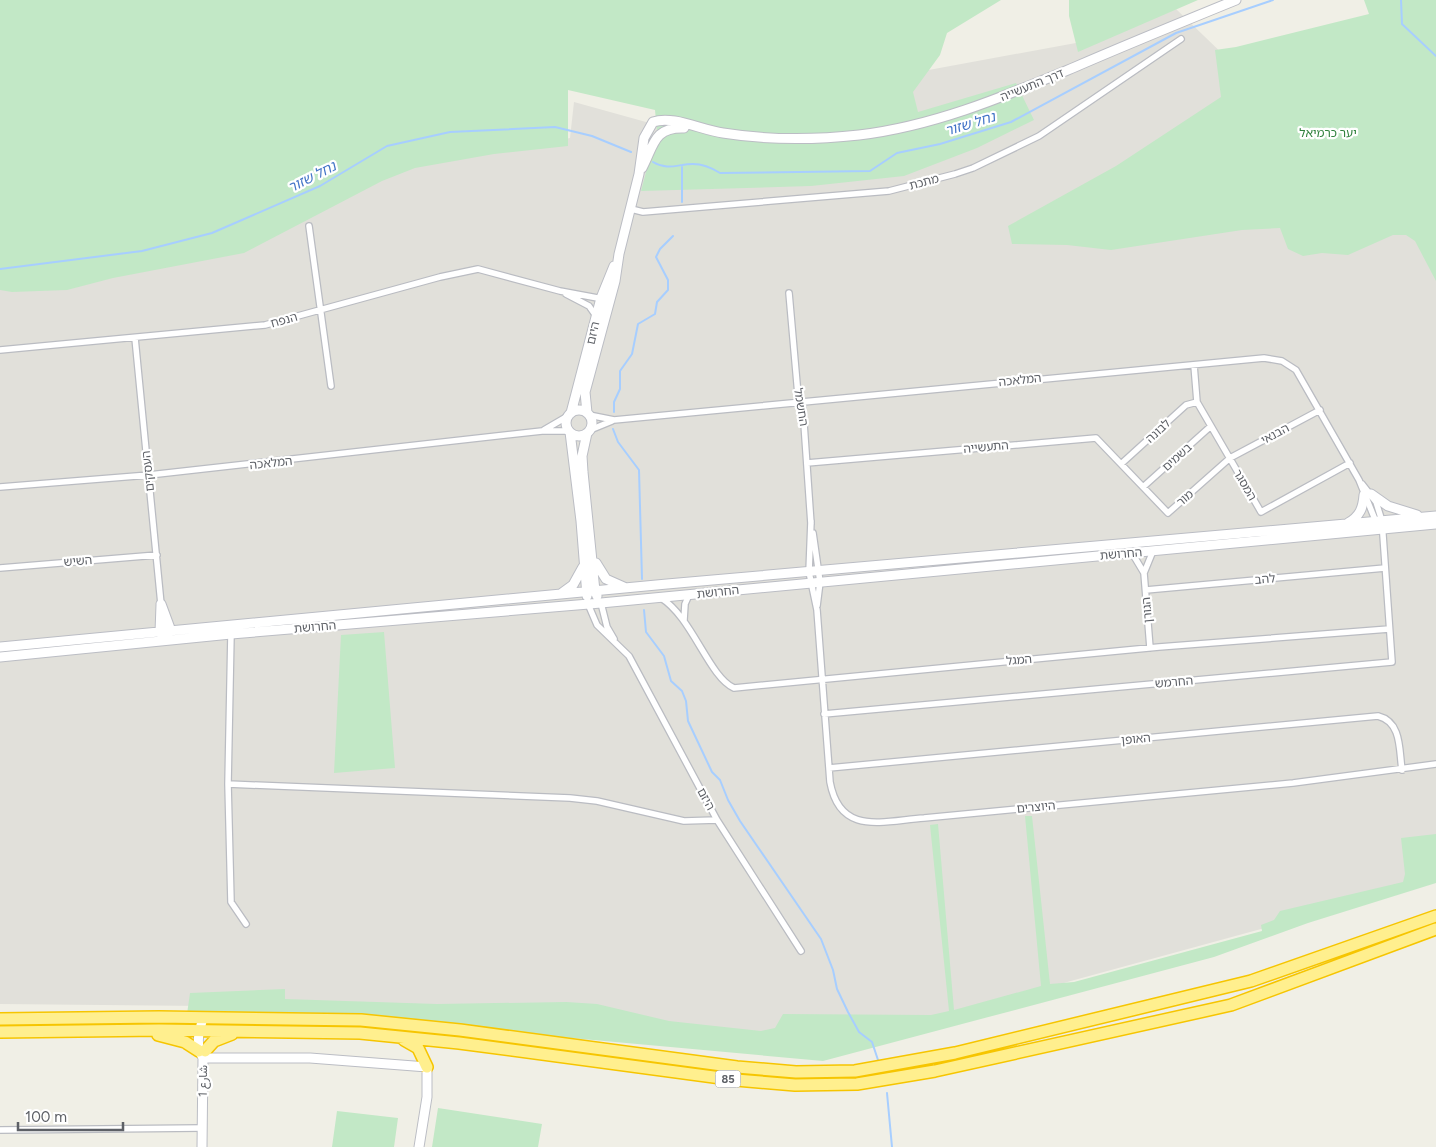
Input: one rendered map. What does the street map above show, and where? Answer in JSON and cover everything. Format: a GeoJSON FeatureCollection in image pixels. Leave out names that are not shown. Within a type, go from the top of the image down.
{"type":"FeatureCollection","features":[{"type":"Feature","properties":{"kind":"highway","name":"85"},"geometry":{"type":"LineString","coordinates":[[0,1019],[203,1018],[361,1020],[460,1030],[737,1067],[796,1072],[855,1071],[955,1053],[1251,981],[1436,916]]}},
{"type":"Feature","properties":{"kind":"highway","name":"85"},"geometry":{"type":"LineString","coordinates":[[0,1032],[332,1032],[396,1036],[736,1080],[795,1085],[857,1084],[935,1071],[1231,1005],[1309,978],[1436,929]]}},
{"type":"Feature","properties":{"kind":"highway"},"geometry":{"type":"LineString","coordinates":[[136,1031],[174,1039],[202,1053],[221,1038],[242,1031]]}},
{"type":"Feature","properties":{"kind":"highway"},"geometry":{"type":"LineString","coordinates":[[396,1036],[418,1048],[427,1067]]}},
{"type":"Feature","properties":{"kind":"highway"},"geometry":{"type":"LineString","coordinates":[[427,1067],[427,1059],[433,1050],[452,1043]]}},
{"type":"Feature","properties":{"kind":"street","name":"דרך התעשייה"},"geometry":{"type":"LineString","coordinates":[[639,174],[653,142],[663,132],[672,128],[699,129],[762,138],[827,138],[894,130],[957,114],[1236,0]]}},
{"type":"Feature","properties":{"kind":"street","name":"מתכת"},"geometry":{"type":"LineString","coordinates":[[631,210],[643,212],[889,191],[955,174],[973,168],[1039,136],[1181,39]]}},
{"type":"Feature","properties":{"kind":"street","name":"דרך התעשייה"},"geometry":{"type":"LineString","coordinates":[[631,210],[644,138],[652,122],[666,120],[699,129]]}},
{"type":"Feature","properties":{"kind":"street","name":"היזם"},"geometry":{"type":"LineString","coordinates":[[588,414],[584,392],[604,300],[631,210]]}},
{"type":"Feature","properties":{"kind":"street"},"geometry":{"type":"LineString","coordinates":[[309,226],[331,386]]}},
{"type":"Feature","properties":{"kind":"street","name":"הנפח"},"geometry":{"type":"LineString","coordinates":[[0,350],[265,325],[478,269],[560,291],[604,300]]}},
{"type":"Feature","properties":{"kind":"street","name":"הנפח"},"geometry":{"type":"LineString","coordinates":[[560,291],[588,306],[596,317]]}},
{"type":"Feature","properties":{"kind":"street","name":"החשמל"},"geometry":{"type":"LineString","coordinates":[[789,293],[798,395],[801,403],[807,463],[811,521],[819,571]]}},
{"type":"Feature","properties":{"kind":"street","name":"היזם"},"geometry":{"type":"LineString","coordinates":[[570,414],[596,317],[604,300]]}},
{"type":"Feature","properties":{"kind":"street","name":"העסקים"},"geometry":{"type":"LineString","coordinates":[[135,338],[161,604]]}},
{"type":"Feature","properties":{"kind":"street","name":"המלאכה"},"geometry":{"type":"LineString","coordinates":[[542,431],[579,410],[614,420],[1080,374],[1264,358],[1282,361],[1296,370],[1368,494],[1380,511],[1380,524]]}},
{"type":"Feature","properties":{"kind":"street","name":"המסגר"},"geometry":{"type":"LineString","coordinates":[[1194,365],[1197,402],[1261,512],[1350,463]]}},
{"type":"Feature","properties":{"kind":"street","name":"לבונה"},"geometry":{"type":"LineString","coordinates":[[1121,464],[1186,405],[1197,402]]}},
{"type":"Feature","properties":{"kind":"street","name":"הבנאי"},"geometry":{"type":"LineString","coordinates":[[1230,458],[1320,410]]}},
{"type":"Feature","properties":{"kind":"street"},"geometry":{"type":"LineString","coordinates":[[569,431],[566,424],[570,414]]}},
{"type":"Feature","properties":{"kind":"street"},"geometry":{"type":"LineString","coordinates":[[588,414],[592,424],[589,432]]}},
{"type":"Feature","properties":{"kind":"street","name":"המלאכה"},"geometry":{"type":"LineString","coordinates":[[0,487],[149,476],[542,431],[569,431],[577,436],[614,420]]}},
{"type":"Feature","properties":{"kind":"street","name":"בשמים"},"geometry":{"type":"LineString","coordinates":[[1143,487],[1211,426]]}},
{"type":"Feature","properties":{"kind":"street","name":"היזם"},"geometry":{"type":"LineString","coordinates":[[569,431],[592,553],[591,591],[588,604],[597,625],[629,656],[717,820],[801,950]]}},
{"type":"Feature","properties":{"kind":"street","name":"היזם"},"geometry":{"type":"LineString","coordinates":[[589,432],[582,456],[585,523],[584,564],[591,591],[600,603],[607,627],[617,643]]}},
{"type":"Feature","properties":{"kind":"street","name":"התעשייה"},"geometry":{"type":"LineString","coordinates":[[807,463],[1096,438],[1143,487]]}},
{"type":"Feature","properties":{"kind":"street","name":"מור"},"geometry":{"type":"LineString","coordinates":[[1143,487],[1168,513],[1230,458]]}},
{"type":"Feature","properties":{"kind":"street"},"geometry":{"type":"LineString","coordinates":[[1342,525],[1359,515],[1368,494],[1388,506],[1425,517]]}},
{"type":"Feature","properties":{"kind":"street","name":"החרושת"},"geometry":{"type":"LineString","coordinates":[[0,647],[231,634],[689,595],[810,582],[1153,551],[1436,516]]}},
{"type":"Feature","properties":{"kind":"street","name":"החשמל"},"geometry":{"type":"LineString","coordinates":[[808,572],[811,521]]}},
{"type":"Feature","properties":{"kind":"street","name":"החרמש"},"geometry":{"type":"LineString","coordinates":[[824,714],[1392,662],[1380,524]]}},
{"type":"Feature","properties":{"kind":"street","name":"החרושת"},"geometry":{"type":"LineString","coordinates":[[171,632],[591,591],[1342,525],[1436,524]]}},
{"type":"Feature","properties":{"kind":"street","name":"הגורן"},"geometry":{"type":"LineString","coordinates":[[1144,573],[1153,551]]}},
{"type":"Feature","properties":{"kind":"street"},"geometry":{"type":"LineString","coordinates":[[592,553],[597,566],[606,579],[630,588]]}},
{"type":"Feature","properties":{"kind":"street","name":"הגורן"},"geometry":{"type":"LineString","coordinates":[[1132,553],[1144,573],[1150,648]]}},
{"type":"Feature","properties":{"kind":"street","name":"השיש"},"geometry":{"type":"LineString","coordinates":[[0,568],[157,555]]}},
{"type":"Feature","properties":{"kind":"street"},"geometry":{"type":"LineString","coordinates":[[560,594],[573,585],[584,564]]}},
{"type":"Feature","properties":{"kind":"street","name":"להב"},"geometry":{"type":"LineString","coordinates":[[1146,590],[1385,568]]}},
{"type":"Feature","properties":{"kind":"street","name":"היוצרים"},"geometry":{"type":"LineString","coordinates":[[817,610],[820,582],[819,571]]}},
{"type":"Feature","properties":{"kind":"street","name":"היוצרים"},"geometry":{"type":"LineString","coordinates":[[808,572],[817,610],[829,768],[835,804],[848,816],[867,822],[1293,783],[1436,764]]}},
{"type":"Feature","properties":{"kind":"street"},"geometry":{"type":"LineString","coordinates":[[684,620],[685,604],[689,595]]}},
{"type":"Feature","properties":{"kind":"street","name":"המגל"},"geometry":{"type":"LineString","coordinates":[[661,597],[671,604],[684,620],[720,676],[734,688],[1150,648],[1389,628]]}},
{"type":"Feature","properties":{"kind":"street"},"geometry":{"type":"LineString","coordinates":[[161,604],[171,632],[163,637],[161,604]]}},
{"type":"Feature","properties":{"kind":"street"},"geometry":{"type":"LineString","coordinates":[[231,634],[228,784],[230,902],[246,924]]}},
{"type":"Feature","properties":{"kind":"street","name":"החרושת"},"geometry":{"type":"LineString","coordinates":[[0,656],[163,637]]}},
{"type":"Feature","properties":{"kind":"street","name":"האופן"},"geometry":{"type":"LineString","coordinates":[[829,768],[1378,716],[1388,720],[1396,727],[1402,770]]}},
{"type":"Feature","properties":{"kind":"street"},"geometry":{"type":"LineString","coordinates":[[228,784],[597,800],[684,821],[717,820]]}},
{"type":"Feature","properties":{"kind":"street","name":"شارع 1"},"geometry":{"type":"LineString","coordinates":[[202,1147],[203,1018]]}},
{"type":"Feature","properties":{"kind":"street"},"geometry":{"type":"LineString","coordinates":[[202,1053],[310,1058],[427,1067],[427,1097],[419,1147]]}},
{"type":"Feature","properties":{"kind":"street"},"geometry":{"type":"LineString","coordinates":[[0,1130],[202,1128]]}},
{"type":"Feature","properties":{"kind":"shaded area"},"geometry":{"type":"Polygon","coordinates":[[[1176,9],[1428,252],[1436,268],[1436,881],[841,1044],[415,1008],[0,1004],[0,194],[553,142],[570,138],[574,102],[646,122],[1103,38],[1176,9]]]}},
{"type":"Feature","properties":{"kind":"green space"},"geometry":{"type":"Polygon","coordinates":[[[0,0],[1001,0],[947,33],[940,55],[913,92],[918,112],[1016,83],[1034,120],[977,148],[904,176],[811,186],[641,191],[657,131],[655,110],[568,90],[568,146],[494,154],[415,168],[382,181],[244,253],[113,278],[67,290],[12,292],[0,290],[0,0]]]}},
{"type":"Feature","properties":{"kind":"green space"},"geometry":{"type":"Polygon","coordinates":[[[1069,0],[1198,0],[1078,52],[1069,16],[1069,0]]]}},
{"type":"Feature","properties":{"kind":"green space","name":"יער כרמיאל"},"geometry":{"type":"Polygon","coordinates":[[[1364,0],[1436,0],[1436,281],[1415,241],[1406,235],[1393,235],[1348,255],[1322,253],[1303,256],[1288,249],[1280,228],[1242,230],[1111,250],[1067,245],[1012,244],[1008,226],[1116,166],[1221,97],[1215,50],[1236,47],[1369,14],[1364,0]]]}},
{"type":"Feature","properties":{"kind":"green space"},"geometry":{"type":"Polygon","coordinates":[[[384,632],[395,768],[334,773],[341,635],[384,632]]]}},
{"type":"Feature","properties":{"kind":"green space"},"geometry":{"type":"Polygon","coordinates":[[[1025,816],[1032,816],[1050,984],[1074,982],[1262,931],[1261,925],[1274,920],[1280,911],[1403,882],[1405,874],[1401,838],[1436,834],[1436,883],[1308,923],[1214,957],[823,1061],[495,1031],[187,1014],[190,993],[285,989],[285,999],[437,1004],[566,1002],[597,1004],[669,1021],[761,1031],[775,1028],[783,1014],[931,1015],[949,1011],[930,825],[938,824],[954,1010],[1041,986],[1025,816]]]}},
{"type":"Feature","properties":{"kind":"green space"},"geometry":{"type":"Polygon","coordinates":[[[438,1108],[542,1124],[538,1147],[432,1147],[438,1108]]]}},
{"type":"Feature","properties":{"kind":"green space"},"geometry":{"type":"Polygon","coordinates":[[[337,1111],[398,1118],[394,1147],[332,1147],[337,1111]]]}},
{"type":"Feature","properties":{"kind":"waterway","name":"נחל שזור"},"geometry":{"type":"LineString","coordinates":[[653,162],[668,167],[688,164],[700,165],[720,173],[870,171],[897,153],[940,144],[1011,122],[1176,33],[1273,0]]}},
{"type":"Feature","properties":{"kind":"waterway"},"geometry":{"type":"LineString","coordinates":[[1401,0],[1402,24],[1436,56]]}},
{"type":"Feature","properties":{"kind":"waterway","name":"נחל שזור"},"geometry":{"type":"LineString","coordinates":[[0,269],[142,251],[212,233],[320,186],[387,146],[450,132],[555,127],[592,136],[631,152]]}},
{"type":"Feature","properties":{"kind":"waterway"},"geometry":{"type":"LineString","coordinates":[[682,167],[682,202]]}},
{"type":"Feature","properties":{"kind":"waterway"},"geometry":{"type":"LineString","coordinates":[[614,412],[614,402],[620,389],[620,371],[632,354],[638,324],[655,314],[657,302],[668,290],[668,280],[656,257],[660,249],[673,236]]}},
{"type":"Feature","properties":{"kind":"waterway"},"geometry":{"type":"LineString","coordinates":[[613,429],[618,442],[639,470],[642,579]]}},
{"type":"Feature","properties":{"kind":"waterway"},"geometry":{"type":"LineString","coordinates":[[644,610],[646,632],[664,656],[671,681],[682,691],[686,701],[688,721],[712,772],[720,780],[728,800],[740,821],[821,939],[833,970],[837,989],[859,1032],[872,1042],[878,1060]]}},
{"type":"Feature","properties":{"kind":"waterway"},"geometry":{"type":"LineString","coordinates":[[887,1093],[892,1147]]}}]}
